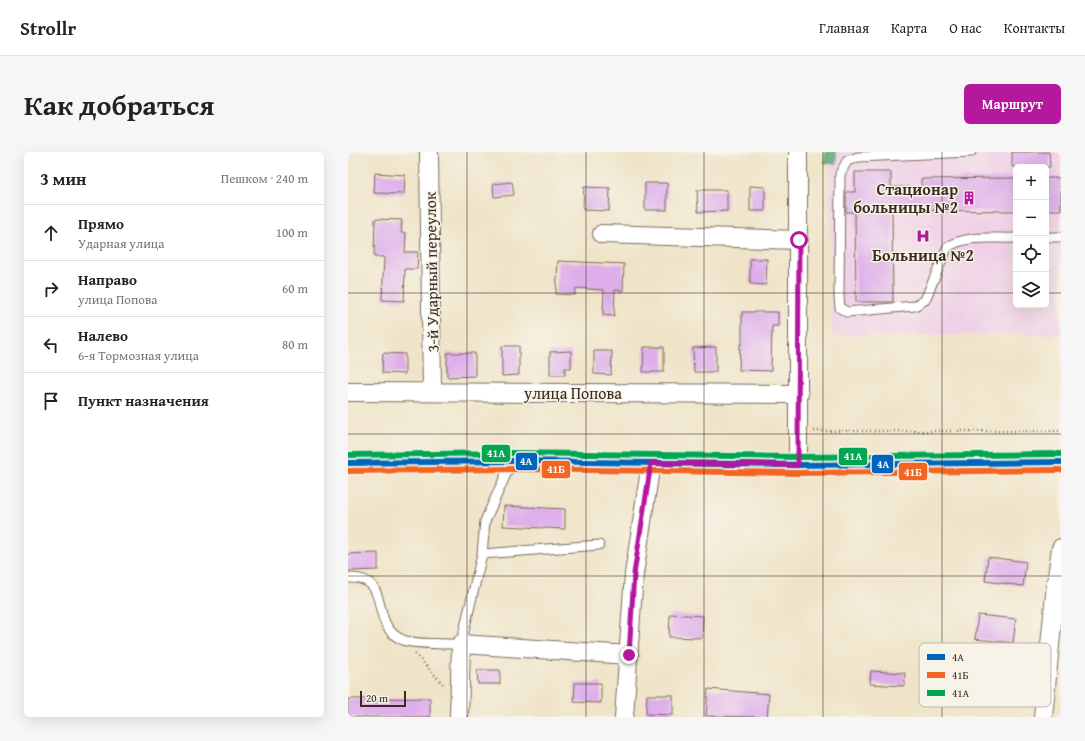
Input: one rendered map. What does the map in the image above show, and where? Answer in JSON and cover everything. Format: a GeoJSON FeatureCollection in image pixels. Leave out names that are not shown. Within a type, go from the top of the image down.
{"type":"FeatureCollection","features":[{"type":"Feature","properties":{"kind":"street","name":"3-й Ударный переулок"},"geometry":{"type":"LineString","coordinates":[[429,152],[432,392]]}},
{"type":"Feature","properties":{"kind":"street"},"geometry":{"type":"LineString","coordinates":[[798,152],[798,465]]}},
{"type":"Feature","properties":{"kind":"street"},"geometry":{"type":"LineString","coordinates":[[602,234],[799,240]]}},
{"type":"Feature","properties":{"kind":"street","name":"улица Попова"},"geometry":{"type":"LineString","coordinates":[[348,392],[798,394]]}},
{"type":"Feature","properties":{"kind":"street"},"geometry":{"type":"LineString","coordinates":[[348,463],[512,461],[798,465],[1061,462]]}},
{"type":"Feature","properties":{"kind":"street"},"geometry":{"type":"LineString","coordinates":[[624,717],[634,574],[651,463]]}},
{"type":"Feature","properties":{"kind":"street"},"geometry":{"type":"LineString","coordinates":[[1050,643],[1061,548]]}},
{"type":"Feature","properties":{"kind":"street"},"geometry":{"type":"LineString","coordinates":[[459,708],[461,644],[629,655]]}},
{"type":"Feature","properties":{"kind":"street"},"geometry":{"type":"LineString","coordinates":[[1043,717],[1044,707]]}},
{"type":"Feature","properties":{"kind":"lane"},"geometry":{"type":"LineString","coordinates":[[971,152],[858,157],[847,162],[840,174],[840,308],[847,312],[915,306],[925,300],[947,248],[953,243],[963,240],[1013,238]]}},
{"type":"Feature","properties":{"kind":"lane"},"geometry":{"type":"LineString","coordinates":[[1049,238],[1061,237]]}},
{"type":"Feature","properties":{"kind":"lane"},"geometry":{"type":"LineString","coordinates":[[348,578],[358,578],[368,582],[376,589],[380,614],[389,631],[403,641],[461,644],[482,554],[484,521],[512,461]]}},
{"type":"Feature","properties":{"kind":"lane"},"geometry":{"type":"LineString","coordinates":[[482,554],[599,545]]}},
{"type":"Feature","properties":{"kind":"path"},"geometry":{"type":"LineString","coordinates":[[798,431],[1061,432]]}},
{"type":"Feature","properties":{"kind":"path"},"geometry":{"type":"LineString","coordinates":[[403,641],[459,708]]}},
{"type":"Feature","properties":{"kind":"shaded area","name":"Больница №2"},"geometry":{"type":"Polygon","coordinates":[[[830,152],[1061,152],[1061,334],[832,336],[830,152]]]}},
{"type":"Feature","properties":{"kind":"green space"},"geometry":{"type":"Polygon","coordinates":[[[825,152],[836,152],[836,164],[825,163],[825,152]]]}},
{"type":"Feature","properties":{"kind":"building"},"geometry":{"type":"Polygon","coordinates":[[[1012,152],[1049,152],[1050,167],[1049,164],[1013,164],[1012,167],[1012,152]]]}},
{"type":"Feature","properties":{"kind":"building"},"geometry":{"type":"Polygon","coordinates":[[[855,172],[891,172],[891,187],[921,187],[921,179],[1013,178],[1013,211],[892,210],[893,302],[856,302],[855,212],[846,212],[846,192],[855,192],[855,172]]]}},
{"type":"Feature","properties":{"kind":"building"},"geometry":{"type":"Polygon","coordinates":[[[375,173],[405,175],[404,194],[374,193],[375,173]]]}},
{"type":"Feature","properties":{"kind":"building"},"geometry":{"type":"Polygon","coordinates":[[[1049,178],[1061,178],[1061,210],[1049,210],[1049,178]]]}},
{"type":"Feature","properties":{"kind":"building"},"geometry":{"type":"Polygon","coordinates":[[[512,182],[514,195],[494,197],[493,184],[512,182]]]}},
{"type":"Feature","properties":{"kind":"building"},"geometry":{"type":"Polygon","coordinates":[[[645,183],[667,183],[667,210],[645,210],[645,183]]]}},
{"type":"Feature","properties":{"kind":"building"},"geometry":{"type":"Polygon","coordinates":[[[750,186],[765,187],[765,211],[750,211],[750,186]]]}},
{"type":"Feature","properties":{"kind":"building"},"geometry":{"type":"Polygon","coordinates":[[[584,187],[610,188],[609,211],[583,210],[584,187]]]}},
{"type":"Feature","properties":{"kind":"building"},"geometry":{"type":"Polygon","coordinates":[[[697,190],[727,190],[727,211],[698,212],[697,190]]]}},
{"type":"Feature","properties":{"kind":"building"},"geometry":{"type":"Polygon","coordinates":[[[375,219],[402,220],[401,233],[406,233],[405,252],[418,252],[417,269],[405,269],[404,301],[382,300],[384,257],[374,257],[375,219]]]}},
{"type":"Feature","properties":{"kind":"building"},"geometry":{"type":"Polygon","coordinates":[[[750,259],[767,259],[766,285],[750,284],[750,259]]]}},
{"type":"Feature","properties":{"kind":"building"},"geometry":{"type":"Polygon","coordinates":[[[558,261],[624,264],[623,291],[615,290],[614,316],[603,315],[604,290],[576,288],[575,295],[556,294],[558,261]]]}},
{"type":"Feature","properties":{"kind":"building"},"geometry":{"type":"Polygon","coordinates":[[[742,312],[778,312],[778,326],[772,326],[771,371],[739,370],[740,344],[742,344],[742,312]]]}},
{"type":"Feature","properties":{"kind":"building"},"geometry":{"type":"Polygon","coordinates":[[[502,346],[519,346],[519,375],[502,376],[502,346]]]}},
{"type":"Feature","properties":{"kind":"building"},"geometry":{"type":"Polygon","coordinates":[[[644,347],[664,347],[664,372],[643,372],[644,347]]]}},
{"type":"Feature","properties":{"kind":"building"},"geometry":{"type":"Polygon","coordinates":[[[716,347],[716,372],[694,372],[693,348],[716,347]]]}},
{"type":"Feature","properties":{"kind":"building"},"geometry":{"type":"Polygon","coordinates":[[[571,351],[571,368],[565,368],[565,375],[550,375],[550,352],[571,351]]]}},
{"type":"Feature","properties":{"kind":"building"},"geometry":{"type":"Polygon","coordinates":[[[594,351],[612,351],[611,375],[594,374],[594,351]]]}},
{"type":"Feature","properties":{"kind":"building"},"geometry":{"type":"Polygon","coordinates":[[[383,353],[405,354],[405,374],[382,373],[383,353]]]}},
{"type":"Feature","properties":{"kind":"building"},"geometry":{"type":"Polygon","coordinates":[[[447,353],[475,353],[475,376],[447,377],[447,353]]]}},
{"type":"Feature","properties":{"kind":"building"},"geometry":{"type":"Polygon","coordinates":[[[504,506],[565,509],[565,529],[503,526],[504,506]]]}},
{"type":"Feature","properties":{"kind":"building"},"geometry":{"type":"Polygon","coordinates":[[[378,553],[378,570],[348,571],[348,554],[378,553]]]}},
{"type":"Feature","properties":{"kind":"building"},"geometry":{"type":"Polygon","coordinates":[[[988,557],[1026,562],[1023,586],[985,581],[988,557]]]}},
{"type":"Feature","properties":{"kind":"building"},"geometry":{"type":"Polygon","coordinates":[[[670,614],[703,616],[702,638],[669,637],[670,614]]]}},
{"type":"Feature","properties":{"kind":"building"},"geometry":{"type":"Polygon","coordinates":[[[978,615],[1016,619],[1013,643],[975,639],[978,615]]]}},
{"type":"Feature","properties":{"kind":"building"},"geometry":{"type":"Polygon","coordinates":[[[477,670],[500,670],[500,684],[478,684],[477,670]]]}},
{"type":"Feature","properties":{"kind":"building"},"geometry":{"type":"Polygon","coordinates":[[[871,671],[905,673],[904,686],[870,684],[871,671]]]}},
{"type":"Feature","properties":{"kind":"building"},"geometry":{"type":"Polygon","coordinates":[[[575,683],[601,683],[601,703],[574,702],[575,683]]]}},
{"type":"Feature","properties":{"kind":"building"},"geometry":{"type":"Polygon","coordinates":[[[708,689],[769,694],[767,717],[706,716],[708,689]]]}},
{"type":"Feature","properties":{"kind":"building"},"geometry":{"type":"Polygon","coordinates":[[[647,695],[673,695],[673,715],[646,714],[647,695]]]}},
{"type":"Feature","properties":{"kind":"building"},"geometry":{"type":"Polygon","coordinates":[[[430,698],[430,717],[348,717],[348,699],[430,698]]]}},
{"type":"Feature","properties":{"kind":"transit line","name":"41А"},"geometry":{"type":"LineString","coordinates":[[348,455],[512,453],[798,457],[1061,454]]}},
{"type":"Feature","properties":{"kind":"transit line","name":"4А"},"geometry":{"type":"LineString","coordinates":[[348,463],[512,461],[798,465],[1061,462]]}},
{"type":"Feature","properties":{"kind":"transit line","name":"41Б"},"geometry":{"type":"LineString","coordinates":[[348,471],[512,469],[798,473],[1061,470]]}},
{"type":"Feature","properties":{"kind":"place","name":"Стационар больницы №2"},"geometry":{"type":"Point","coordinates":[969,198]}},
{"type":"Feature","properties":{"kind":"place","name":"Больница №2"},"geometry":{"type":"Point","coordinates":[923,236]}},
{"type":"Feature","properties":{"kind":"route"},"geometry":{"type":"LineString","coordinates":[[629,655],[634,574],[651,463],[798,465],[799,240]]}}]}
